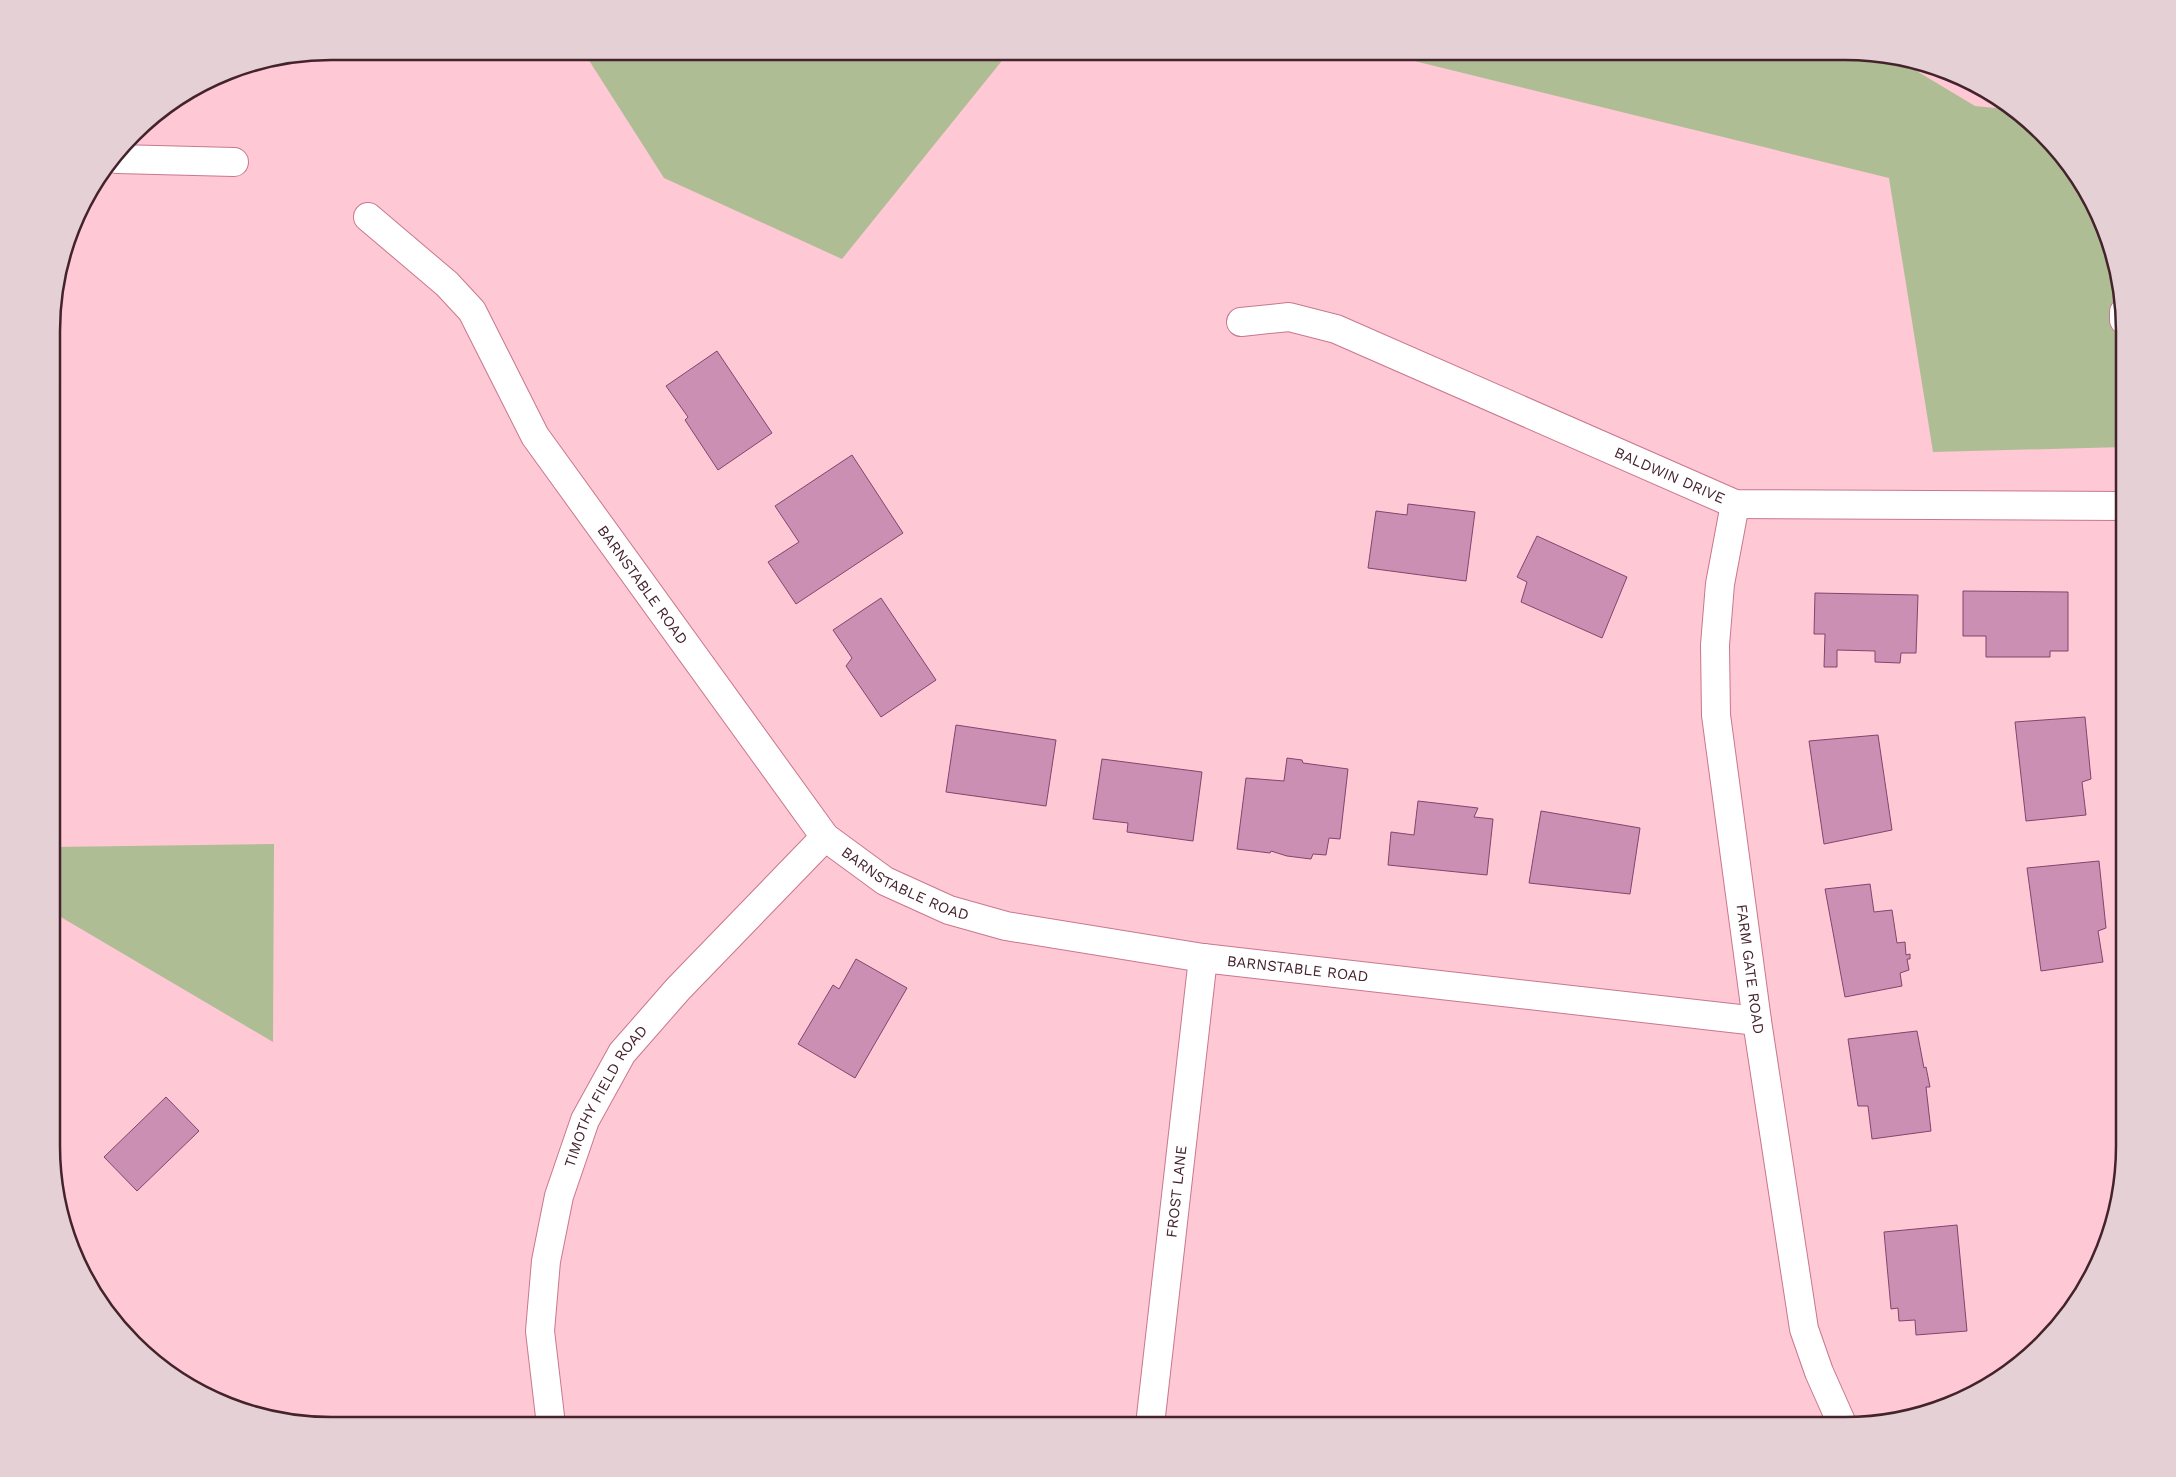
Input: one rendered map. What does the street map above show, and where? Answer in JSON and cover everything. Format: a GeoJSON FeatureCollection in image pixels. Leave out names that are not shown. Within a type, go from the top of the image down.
{"type":"FeatureCollection","features":[{"type":"Feature","properties":{"kind":"street"},"geometry":{"type":"LineString","coordinates":[[121,159],[234,162]]}},
{"type":"Feature","properties":{"kind":"street","name":"BARNSTABLE ROAD"},"geometry":{"type":"LineString","coordinates":[[368,217],[447,284],[472,311],[535,436],[825,837],[885,881],[950,910],[1006,926],[1203,958],[1757,1021]]}},
{"type":"Feature","properties":{"kind":"street","name":"BALDWIN DRIVE"},"geometry":{"type":"LineString","coordinates":[[1241,322],[1289,317],[1336,329],[1735,504],[2116,506]]}},
{"type":"Feature","properties":{"kind":"street","name":"FARM GATE ROAD"},"geometry":{"type":"LineString","coordinates":[[1735,504],[1720,584],[1715,645],[1716,715],[1757,1021],[1804,1329],[1819,1372],[1839,1417]]}},
{"type":"Feature","properties":{"kind":"street","name":"TIMOTHY FIELD ROAD"},"geometry":{"type":"LineString","coordinates":[[550,1417],[540,1331],[546,1261],[559,1196],[585,1120],[622,1053],[678,989],[825,837]]}},
{"type":"Feature","properties":{"kind":"street","name":"FROST LANE"},"geometry":{"type":"LineString","coordinates":[[1151,1417],[1203,958]]}},
{"type":"Feature","properties":{"kind":"green space"},"geometry":{"type":"Polygon","coordinates":[[[589,60],[1003,60],[842,259],[664,178],[589,60]]]}},
{"type":"Feature","properties":{"kind":"green space"},"geometry":{"type":"Polygon","coordinates":[[[1410,60],[1845,60],[1880,62],[1912,68],[1975,106],[1998,108],[2037,139],[2060,166],[2080,196],[2102,244],[2114,296],[2116,331],[2116,447],[1933,452],[1889,178],[1410,60]]]}},
{"type":"Feature","properties":{"kind":"green space"},"geometry":{"type":"Polygon","coordinates":[[[274,844],[273,1042],[60,917],[60,847],[274,844]]]}},
{"type":"Feature","properties":{"kind":"building"},"geometry":{"type":"Polygon","coordinates":[[[717,351],[772,433],[718,470],[685,420],[688,417],[666,386],[717,351]]]}},
{"type":"Feature","properties":{"kind":"building"},"geometry":{"type":"Polygon","coordinates":[[[852,455],[903,533],[796,604],[768,562],[799,542],[775,506],[852,455]]]}},
{"type":"Feature","properties":{"kind":"building"},"geometry":{"type":"Polygon","coordinates":[[[1408,504],[1475,512],[1466,581],[1368,568],[1376,511],[1407,515],[1408,504]]]}},
{"type":"Feature","properties":{"kind":"building"},"geometry":{"type":"Polygon","coordinates":[[[1537,536],[1627,577],[1602,638],[1521,602],[1527,582],[1517,577],[1537,536]]]}},
{"type":"Feature","properties":{"kind":"building"},"geometry":{"type":"Polygon","coordinates":[[[1963,591],[2068,592],[2068,651],[2050,651],[2050,657],[1986,657],[1986,636],[1963,636],[1963,591]]]}},
{"type":"Feature","properties":{"kind":"building"},"geometry":{"type":"Polygon","coordinates":[[[1815,593],[1918,595],[1916,653],[1901,653],[1900,663],[1875,662],[1875,651],[1837,650],[1837,667],[1824,667],[1825,634],[1814,634],[1815,593]]]}},
{"type":"Feature","properties":{"kind":"building"},"geometry":{"type":"Polygon","coordinates":[[[881,598],[936,680],[881,717],[846,666],[852,658],[833,630],[881,598]]]}},
{"type":"Feature","properties":{"kind":"building"},"geometry":{"type":"Polygon","coordinates":[[[2085,717],[2091,779],[2082,782],[2086,815],[2026,821],[2015,722],[2085,717]]]}},
{"type":"Feature","properties":{"kind":"building"},"geometry":{"type":"Polygon","coordinates":[[[956,725],[1056,740],[1046,806],[946,792],[956,725]]]}},
{"type":"Feature","properties":{"kind":"building"},"geometry":{"type":"Polygon","coordinates":[[[1878,735],[1892,830],[1824,844],[1809,741],[1878,735]]]}},
{"type":"Feature","properties":{"kind":"building"},"geometry":{"type":"Polygon","coordinates":[[[1287,758],[1302,760],[1303,763],[1348,769],[1340,839],[1329,838],[1326,855],[1313,854],[1311,859],[1287,856],[1271,851],[1270,853],[1237,849],[1246,778],[1284,781],[1287,758]]]}},
{"type":"Feature","properties":{"kind":"building"},"geometry":{"type":"Polygon","coordinates":[[[1102,759],[1202,772],[1193,841],[1127,832],[1128,823],[1093,819],[1102,759]]]}},
{"type":"Feature","properties":{"kind":"building"},"geometry":{"type":"Polygon","coordinates":[[[1418,801],[1478,808],[1474,817],[1493,819],[1487,875],[1388,865],[1391,832],[1414,835],[1418,801]]]}},
{"type":"Feature","properties":{"kind":"building"},"geometry":{"type":"Polygon","coordinates":[[[1541,811],[1640,828],[1630,894],[1529,883],[1541,811]]]}},
{"type":"Feature","properties":{"kind":"building"},"geometry":{"type":"Polygon","coordinates":[[[2099,861],[2106,928],[2098,931],[2103,962],[2041,971],[2027,868],[2099,861]]]}},
{"type":"Feature","properties":{"kind":"building"},"geometry":{"type":"Polygon","coordinates":[[[1870,884],[1874,912],[1892,910],[1897,943],[1905,942],[1906,955],[1910,954],[1910,959],[1907,959],[1909,970],[1900,973],[1902,986],[1845,997],[1825,889],[1870,884]]]}},
{"type":"Feature","properties":{"kind":"building"},"geometry":{"type":"Polygon","coordinates":[[[856,959],[907,988],[855,1078],[798,1044],[833,985],[839,989],[856,959]]]}},
{"type":"Feature","properties":{"kind":"building"},"geometry":{"type":"Polygon","coordinates":[[[1917,1031],[1924,1068],[1926,1067],[1930,1087],[1926,1087],[1931,1131],[1872,1139],[1868,1106],[1858,1106],[1848,1039],[1917,1031]]]}},
{"type":"Feature","properties":{"kind":"building"},"geometry":{"type":"Polygon","coordinates":[[[166,1097],[199,1131],[137,1191],[104,1157],[166,1097]]]}},
{"type":"Feature","properties":{"kind":"building"},"geometry":{"type":"Polygon","coordinates":[[[1957,1225],[1967,1331],[1916,1335],[1915,1320],[1899,1321],[1898,1308],[1891,1309],[1884,1232],[1957,1225]]]}}]}
